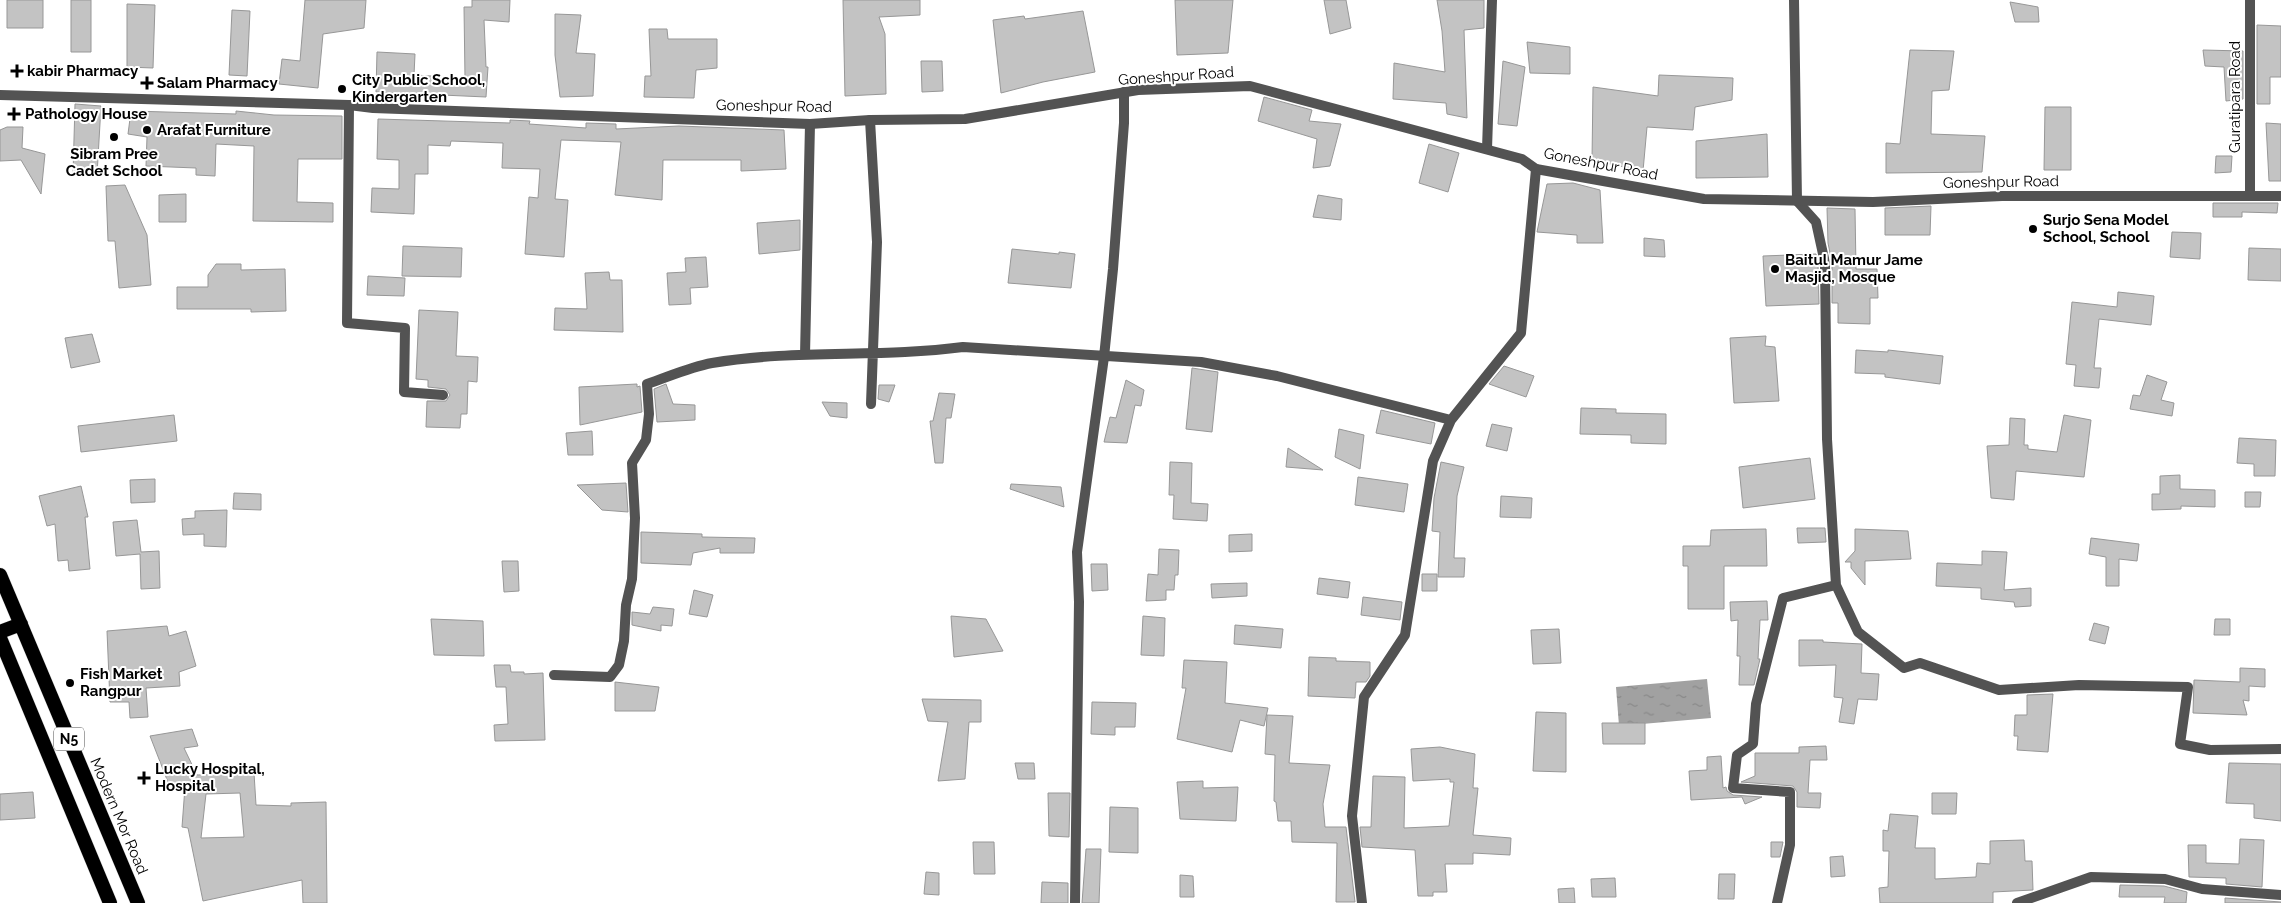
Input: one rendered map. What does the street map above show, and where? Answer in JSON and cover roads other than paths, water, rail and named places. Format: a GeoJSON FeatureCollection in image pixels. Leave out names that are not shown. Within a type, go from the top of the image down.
{"type":"FeatureCollection","features":[{"type":"Feature","properties":{"kind":"highway","name":"Modern Mor Road"},"geometry":{"type":"LineString","coordinates":[[0,575],[138,903]]}},
{"type":"Feature","properties":{"kind":"highway"},"geometry":{"type":"LineString","coordinates":[[0,632],[21,624]]}},
{"type":"Feature","properties":{"kind":"highway","name":"N5"},"geometry":{"type":"LineString","coordinates":[[0,638],[110,903]]}},
{"type":"Feature","properties":{"kind":"street"},"geometry":{"type":"LineString","coordinates":[[1487,149],[1492,0]]}},
{"type":"Feature","properties":{"kind":"street"},"geometry":{"type":"LineString","coordinates":[[1794,0],[1797,201],[1816,222],[1826,262],[1827,439],[1836,585],[1858,632],[1904,668],[1920,663],[1998,690],[2079,685],[2188,687],[2180,744],[2210,750],[2281,749]]}},
{"type":"Feature","properties":{"kind":"street","name":"Guratipara Road"},"geometry":{"type":"LineString","coordinates":[[2250,0],[2250,195]]}},
{"type":"Feature","properties":{"kind":"street","name":"Goneshpur Road"},"geometry":{"type":"LineString","coordinates":[[0,95],[349,105],[373,108],[810,124],[870,120],[965,119],[1138,90],[1250,86],[1522,159],[1536,168],[1704,198],[1873,202],[2002,196],[2281,196]]}},
{"type":"Feature","properties":{"kind":"street"},"geometry":{"type":"LineString","coordinates":[[1075,903],[1079,612],[1077,552],[1104,357],[1116,230],[1124,123],[1124,92]]}},
{"type":"Feature","properties":{"kind":"street"},"geometry":{"type":"LineString","coordinates":[[349,105],[347,323],[406,328],[404,392],[443,395]]}},
{"type":"Feature","properties":{"kind":"street"},"geometry":{"type":"LineString","coordinates":[[870,120],[877,242],[871,404]]}},
{"type":"Feature","properties":{"kind":"street"},"geometry":{"type":"LineString","coordinates":[[805,355],[810,124]]}},
{"type":"Feature","properties":{"kind":"street"},"geometry":{"type":"LineString","coordinates":[[1362,903],[1352,816],[1364,697],[1405,634],[1433,462],[1451,420],[1521,333],[1536,168]]}},
{"type":"Feature","properties":{"kind":"street"},"geometry":{"type":"LineString","coordinates":[[554,675],[610,677],[618,665],[624,642],[626,605],[632,579],[635,518],[632,463],[646,440],[649,414],[647,384],[711,363],[805,355],[873,354],[931,351],[963,347],[1201,362],[1277,376],[1451,420]]}},
{"type":"Feature","properties":{"kind":"street"},"geometry":{"type":"LineString","coordinates":[[1777,903],[1790,845],[1790,792],[1733,788],[1737,755],[1753,744],[1756,704],[1783,598],[1836,585]]}},
{"type":"Feature","properties":{"kind":"street"},"geometry":{"type":"LineString","coordinates":[[2017,903],[2091,877],[2165,879],[2202,889],[2281,895]]}},
{"type":"Feature","properties":{"kind":"water"},"geometry":{"type":"Polygon","coordinates":[[[1707,679],[1711,718],[1619,726],[1616,687],[1707,679]]]}},
{"type":"Feature","properties":{"kind":"place","name":"kabir Pharmacy"},"geometry":{"type":"Point","coordinates":[17,71]}},
{"type":"Feature","properties":{"kind":"place","name":"Salam Pharmacy"},"geometry":{"type":"Point","coordinates":[147,83]}},
{"type":"Feature","properties":{"kind":"place","name":"City Public School, Kindergarten"},"geometry":{"type":"Point","coordinates":[342,89]}},
{"type":"Feature","properties":{"kind":"place","name":"Pathology House"},"geometry":{"type":"Point","coordinates":[14,114]}},
{"type":"Feature","properties":{"kind":"place","name":"Arafat Furniture"},"geometry":{"type":"Point","coordinates":[147,130]}},
{"type":"Feature","properties":{"kind":"place","name":"Sibram Pree Cadet School"},"geometry":{"type":"Point","coordinates":[114,137]}},
{"type":"Feature","properties":{"kind":"place","name":"Surjo Sena Model School, School"},"geometry":{"type":"Point","coordinates":[2033,229]}},
{"type":"Feature","properties":{"kind":"place","name":"Baitul Mamur Jame Masjid, Mosque"},"geometry":{"type":"Point","coordinates":[1775,269]}},
{"type":"Feature","properties":{"kind":"place","name":"Fish Market Rangpur"},"geometry":{"type":"Point","coordinates":[70,683]}},
{"type":"Feature","properties":{"kind":"place","name":"Lucky Hospital, Hospital"},"geometry":{"type":"Point","coordinates":[144,778]}}]}
